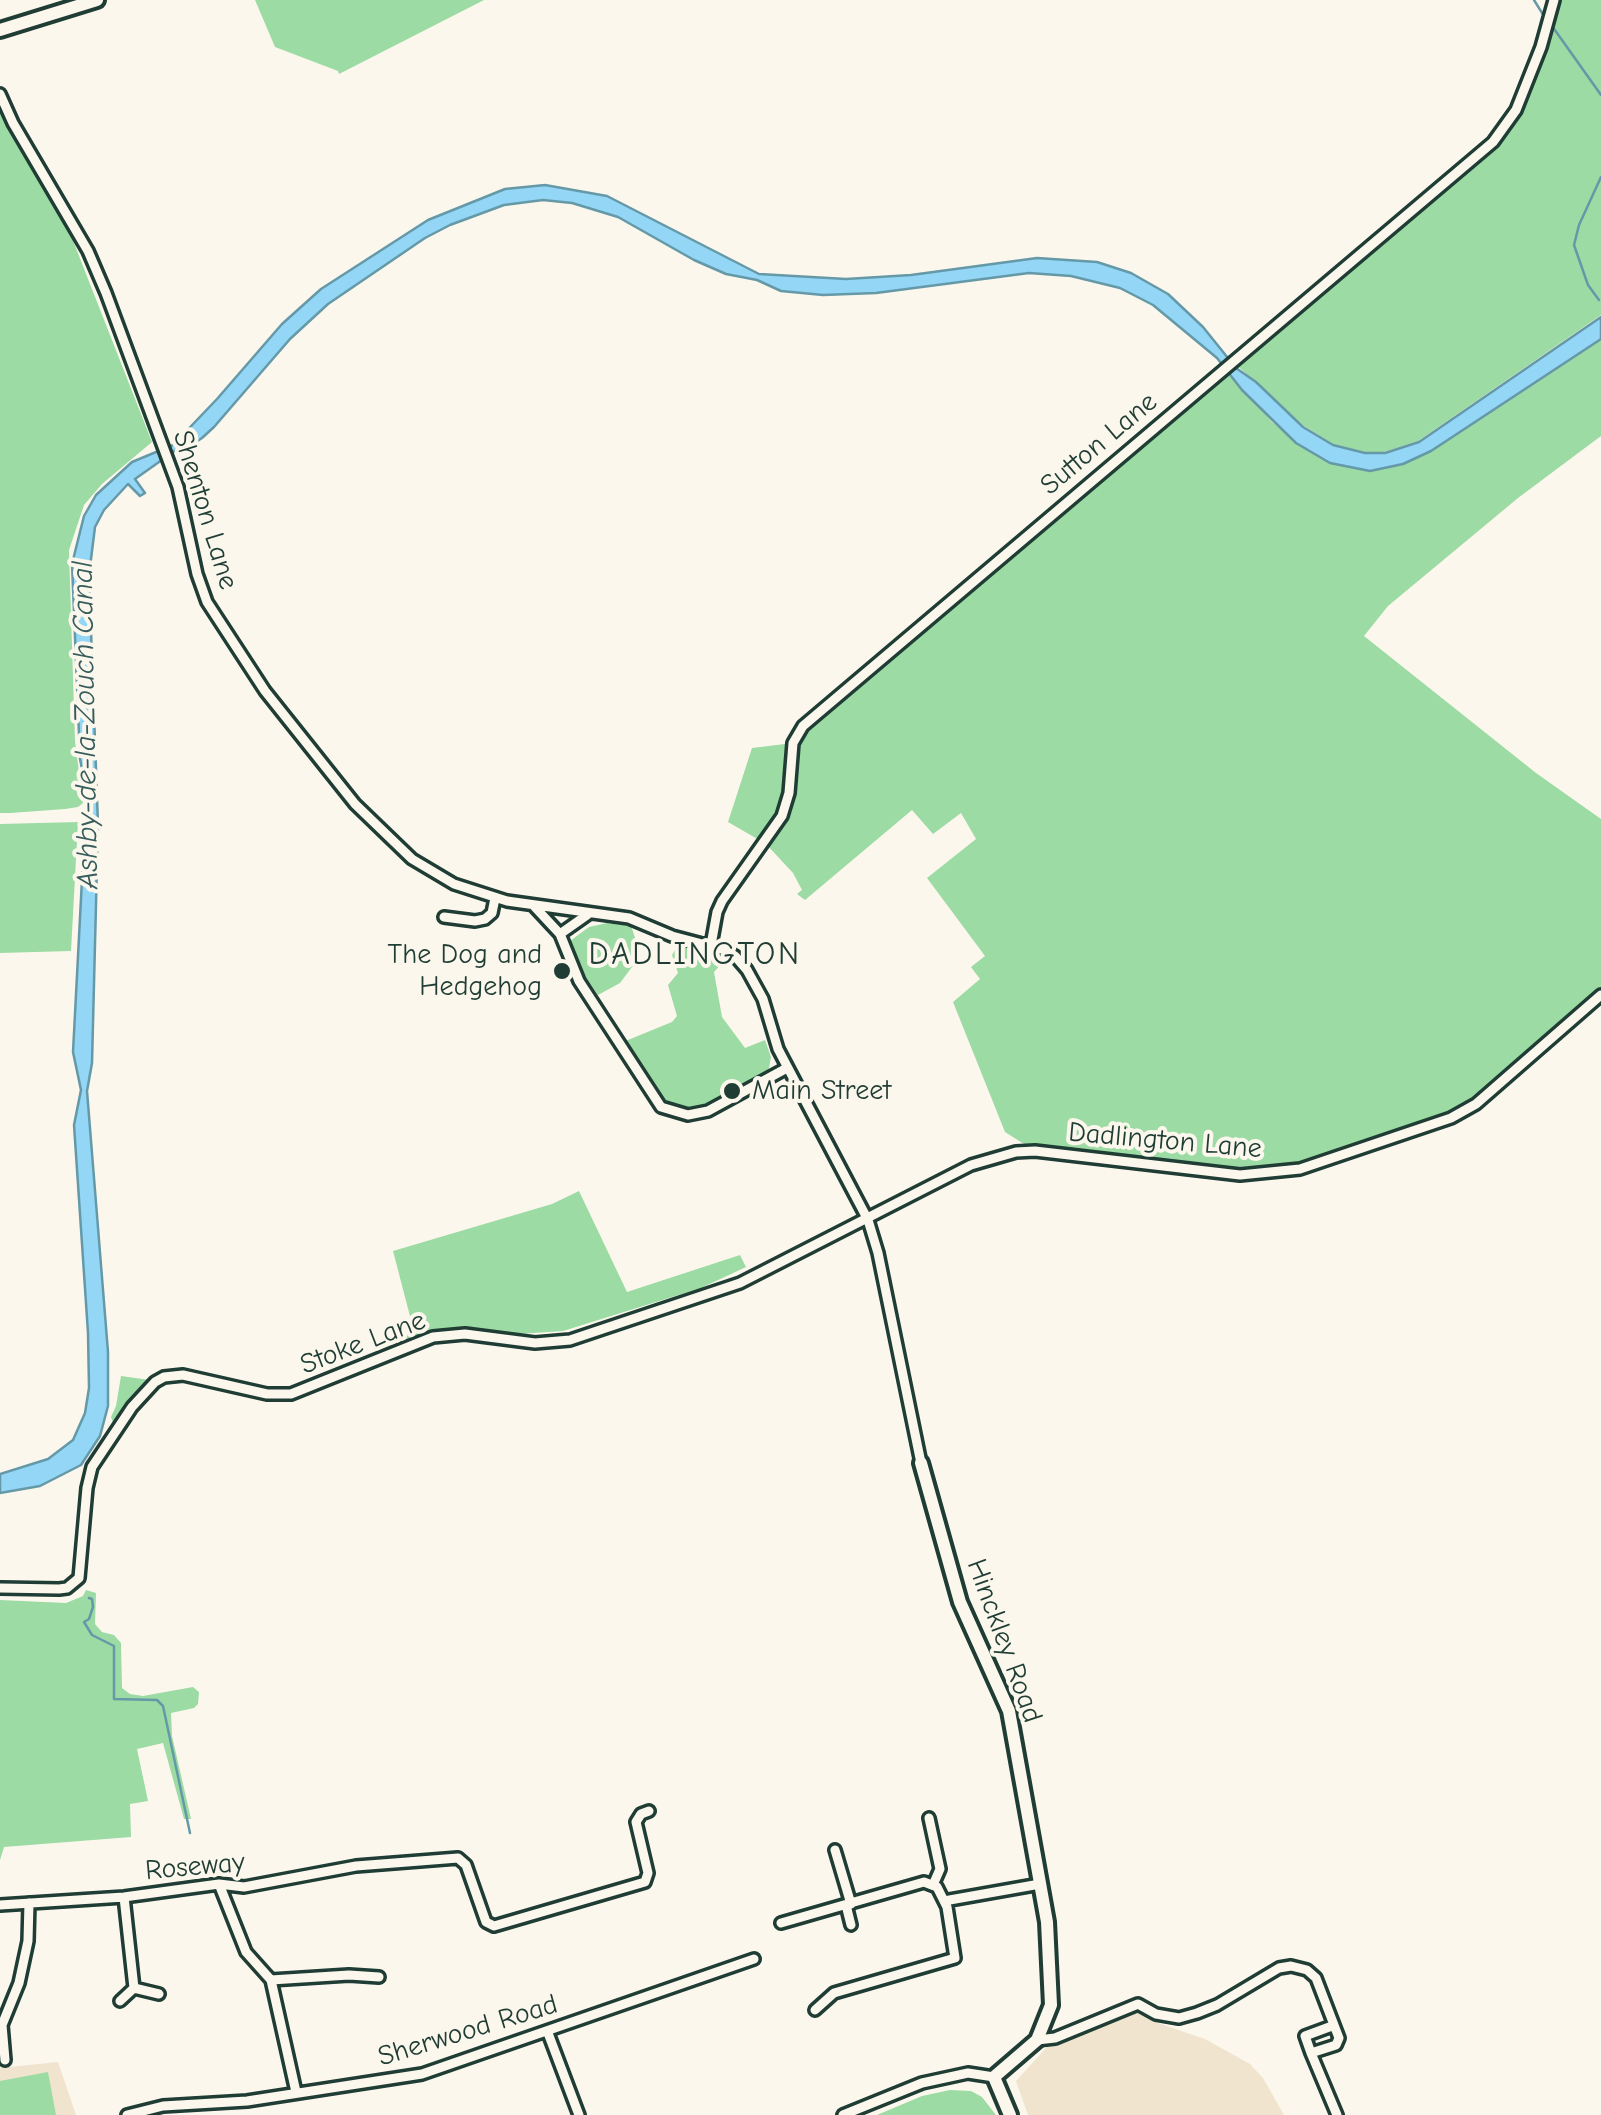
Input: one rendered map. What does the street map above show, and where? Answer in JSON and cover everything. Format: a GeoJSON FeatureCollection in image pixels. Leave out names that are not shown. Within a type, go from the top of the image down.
{"type":"FeatureCollection","features":[{"type":"Feature","properties":{"kind":"street"},"geometry":{"type":"LineString","coordinates":[[0,30],[97,0]]}},
{"type":"Feature","properties":{"kind":"street","name":"Sutton Lane"},"geometry":{"type":"LineString","coordinates":[[711,944],[722,900],[782,816],[789,793],[793,743],[804,726],[1504,130],[1530,76],[1554,0]]}},
{"type":"Feature","properties":{"kind":"street","name":"Shenton Lane"},"geometry":{"type":"LineString","coordinates":[[0,94],[88,250],[170,462],[207,602],[264,692],[355,804],[390,841],[433,873],[495,898],[589,914]]}},
{"type":"Feature","properties":{"kind":"street"},"geometry":{"type":"LineString","coordinates":[[444,917],[484,919],[492,913],[495,898]]}},
{"type":"Feature","properties":{"kind":"street"},"geometry":{"type":"LineString","coordinates":[[532,904],[560,934],[579,981],[661,1107],[672,1113],[708,1111],[787,1068],[754,982],[735,956],[711,944],[672,936],[616,915],[589,914],[560,934]]}},
{"type":"Feature","properties":{"kind":"street"},"geometry":{"type":"LineString","coordinates":[[455,931],[456,918]]}},
{"type":"Feature","properties":{"kind":"street","name":"Dadlington Lane"},"geometry":{"type":"LineString","coordinates":[[868,1220],[971,1165],[1016,1152],[1240,1175],[1300,1169],[1451,1118],[1476,1104],[1601,994]]}},
{"type":"Feature","properties":{"kind":"street","name":"Hinckley Road"},"geometry":{"type":"LineString","coordinates":[[787,1068],[868,1220],[921,1464],[960,1602],[1008,1711],[1047,1922],[1051,2005],[1037,2040]]}},
{"type":"Feature","properties":{"kind":"street","name":"Stoke Lane"},"geometry":{"type":"LineString","coordinates":[[0,1588],[67,1588],[79,1578],[92,1468],[132,1407],[155,1382],[164,1378],[183,1375],[267,1394],[292,1394],[433,1337],[465,1334],[535,1342],[570,1340],[740,1283],[868,1220]]}},
{"type":"Feature","properties":{"kind":"street","name":"Roseway"},"geometry":{"type":"LineString","coordinates":[[0,1905],[124,1897],[219,1884],[244,1886],[356,1866],[463,1860],[486,1922],[494,1926],[645,1882],[648,1873],[636,1822],[649,1812]]}},
{"type":"Feature","properties":{"kind":"street"},"geometry":{"type":"LineString","coordinates":[[929,1818],[940,1869],[934,1885]]}},
{"type":"Feature","properties":{"kind":"street"},"geometry":{"type":"LineString","coordinates":[[835,1850],[851,1924]]}},
{"type":"Feature","properties":{"kind":"street"},"geometry":{"type":"LineString","coordinates":[[781,1923],[921,1883],[934,1885],[944,1901],[953,1931],[955,1958],[834,1993],[815,2010]]}},
{"type":"Feature","properties":{"kind":"street"},"geometry":{"type":"LineString","coordinates":[[219,1884],[246,1952],[271,1980],[296,2092]]}},
{"type":"Feature","properties":{"kind":"street"},"geometry":{"type":"LineString","coordinates":[[944,1901],[1040,1884]]}},
{"type":"Feature","properties":{"kind":"street"},"geometry":{"type":"LineString","coordinates":[[124,1897],[134,1988]]}},
{"type":"Feature","properties":{"kind":"street"},"geometry":{"type":"LineString","coordinates":[[5,2060],[2,2025],[28,1941],[28,1903]]}},
{"type":"Feature","properties":{"kind":"street","name":"Sherwood Road"},"geometry":{"type":"LineString","coordinates":[[127,2115],[162,2106],[247,2101],[422,2074],[754,1958]]}},
{"type":"Feature","properties":{"kind":"street"},"geometry":{"type":"LineString","coordinates":[[843,2115],[922,2083],[968,2073],[994,2077],[1037,2040],[1056,2038],[1138,2004],[1156,2014],[1179,2018],[1217,2005],[1279,1968],[1291,1966],[1316,1978],[1339,2042],[1311,2053]]}},
{"type":"Feature","properties":{"kind":"street"},"geometry":{"type":"LineString","coordinates":[[271,1980],[379,1977]]}},
{"type":"Feature","properties":{"kind":"street"},"geometry":{"type":"LineString","coordinates":[[134,1988],[159,1994]]}},
{"type":"Feature","properties":{"kind":"street"},"geometry":{"type":"LineString","coordinates":[[120,2001],[134,1988]]}},
{"type":"Feature","properties":{"kind":"street"},"geometry":{"type":"LineString","coordinates":[[1332,2026],[1305,2036],[1337,2115]]}},
{"type":"Feature","properties":{"kind":"street"},"geometry":{"type":"LineString","coordinates":[[548,2032],[578,2115]]}},
{"type":"Feature","properties":{"kind":"street"},"geometry":{"type":"LineString","coordinates":[[994,2077],[1010,2115]]}},
{"type":"Feature","properties":{"kind":"street"},"geometry":{"type":"LineString","coordinates":[[218,2102],[220,2115]]}},
{"type":"Feature","properties":{"kind":"shaded area"},"geometry":{"type":"Polygon","coordinates":[[[1138,2004],[1155,2022],[1205,2039],[1250,2064],[1263,2078],[1284,2115],[1028,2115],[1016,2081],[1055,2038],[1138,2004]]]}},
{"type":"Feature","properties":{"kind":"shaded area"},"geometry":{"type":"Polygon","coordinates":[[[58,2062],[76,2115],[0,2115],[0,2068],[58,2062]]]}},
{"type":"Feature","properties":{"kind":"green space"},"geometry":{"type":"Polygon","coordinates":[[[255,0],[484,0],[339,74],[275,47],[255,0]]]}},
{"type":"Feature","properties":{"kind":"green space"},"geometry":{"type":"Polygon","coordinates":[[[1554,0],[1601,0],[1601,315],[1418,441],[1384,452],[1333,444],[1304,426],[1232,361],[1510,121],[1554,0]]]}},
{"type":"Feature","properties":{"kind":"green space"},"geometry":{"type":"Polygon","coordinates":[[[0,109],[70,233],[152,442],[102,484],[84,505],[69,550],[75,741],[83,803],[65,809],[10,813],[0,813],[0,109]]]}},
{"type":"Feature","properties":{"kind":"green space"},"geometry":{"type":"Polygon","coordinates":[[[1601,339],[1601,436],[1518,498],[1388,606],[1364,636],[1536,773],[1601,819],[1601,989],[1462,1110],[1283,1169],[1239,1170],[1164,1163],[1024,1144],[1005,1132],[953,1002],[980,979],[971,967],[985,956],[927,878],[976,839],[961,813],[933,834],[912,810],[805,900],[797,894],[802,890],[793,873],[766,844],[728,822],[752,748],[793,743],[803,726],[1225,367],[1272,422],[1318,457],[1330,463],[1403,464],[1431,451],[1601,339]]]}},
{"type":"Feature","properties":{"kind":"green space"},"geometry":{"type":"Polygon","coordinates":[[[78,822],[71,951],[0,953],[0,824],[78,822]]]}},
{"type":"Feature","properties":{"kind":"green space"},"geometry":{"type":"Polygon","coordinates":[[[607,923],[631,926],[641,955],[620,983],[598,995],[570,941],[589,927],[607,923]]]}},
{"type":"Feature","properties":{"kind":"green space"},"geometry":{"type":"Polygon","coordinates":[[[678,945],[724,961],[714,972],[722,1017],[745,1048],[765,1040],[771,1057],[768,1073],[706,1109],[688,1112],[662,1105],[623,1042],[672,1022],[677,1016],[668,985],[678,973],[672,955],[678,945]]]}},
{"type":"Feature","properties":{"kind":"green space"},"geometry":{"type":"Polygon","coordinates":[[[579,1191],[627,1292],[740,1255],[746,1267],[701,1288],[563,1331],[518,1334],[458,1328],[406,1339],[411,1320],[393,1251],[552,1204],[579,1191]]]}},
{"type":"Feature","properties":{"kind":"green space"},"geometry":{"type":"Polygon","coordinates":[[[121,1376],[150,1380],[114,1425],[111,1417],[121,1376]]]}},
{"type":"Feature","properties":{"kind":"green space"},"geometry":{"type":"Polygon","coordinates":[[[86,1590],[96,1593],[95,1624],[121,1643],[122,1688],[143,1696],[193,1687],[199,1692],[194,1708],[171,1713],[172,1736],[191,1819],[184,1819],[163,1743],[137,1749],[148,1801],[130,1804],[131,1837],[4,1847],[0,1860],[0,1600],[66,1603],[83,1596],[86,1590]]]}},
{"type":"Feature","properties":{"kind":"green space"},"geometry":{"type":"Polygon","coordinates":[[[48,2072],[56,2115],[0,2115],[0,2081],[48,2072]]]}},
{"type":"Feature","properties":{"kind":"green space"},"geometry":{"type":"Polygon","coordinates":[[[950,2090],[971,2091],[982,2097],[996,2115],[877,2115],[922,2096],[950,2090]]]}},
{"type":"Feature","properties":{"kind":"water","name":"Ashby-de-la-Zouch Canal"},"geometry":{"type":"Polygon","coordinates":[[[545,185],[607,196],[759,274],[846,279],[911,275],[1037,258],[1097,262],[1131,273],[1168,294],[1203,327],[1236,368],[1303,427],[1333,445],[1365,453],[1385,453],[1419,442],[1601,317],[1601,339],[1431,451],[1403,464],[1370,471],[1330,463],[1296,443],[1242,390],[1217,358],[1153,305],[1120,288],[1071,276],[1029,273],[876,293],[823,295],[781,291],[694,260],[618,217],[572,203],[543,200],[504,205],[450,225],[328,304],[290,339],[214,427],[135,479],[145,493],[140,496],[128,484],[104,510],[95,527],[89,575],[98,825],[92,1063],[87,1091],[108,1352],[108,1406],[100,1436],[81,1465],[40,1486],[0,1493],[0,1474],[48,1459],[73,1440],[85,1413],[89,1388],[74,1125],[81,1090],[73,1052],[84,841],[90,808],[80,759],[72,564],[84,516],[96,495],[132,462],[173,445],[282,324],[321,289],[428,220],[505,189],[545,185]]]}},
{"type":"Feature","properties":{"kind":"waterway"},"geometry":{"type":"LineString","coordinates":[[1534,0],[1544,16]]}},
{"type":"Feature","properties":{"kind":"waterway"},"geometry":{"type":"LineString","coordinates":[[1552,26],[1601,95]]}},
{"type":"Feature","properties":{"kind":"waterway"},"geometry":{"type":"LineString","coordinates":[[1599,300],[1588,285],[1574,245],[1601,177]]}},
{"type":"Feature","properties":{"kind":"waterway"},"geometry":{"type":"LineString","coordinates":[[89,1598],[93,1607],[84,1622],[92,1635],[114,1646],[114,1699],[157,1700],[163,1706],[190,1833]]}},
{"type":"Feature","properties":{"kind":"place","name":"The Dog and Hedgehog"},"geometry":{"type":"Point","coordinates":[562,971]}},
{"type":"Feature","properties":{"kind":"place","name":"Main Street"},"geometry":{"type":"Point","coordinates":[732,1091]}},
{"type":"Feature","properties":{"kind":"district","name":"DADLINGTON"},"geometry":{"type":"Point","coordinates":[695,955]}}]}
